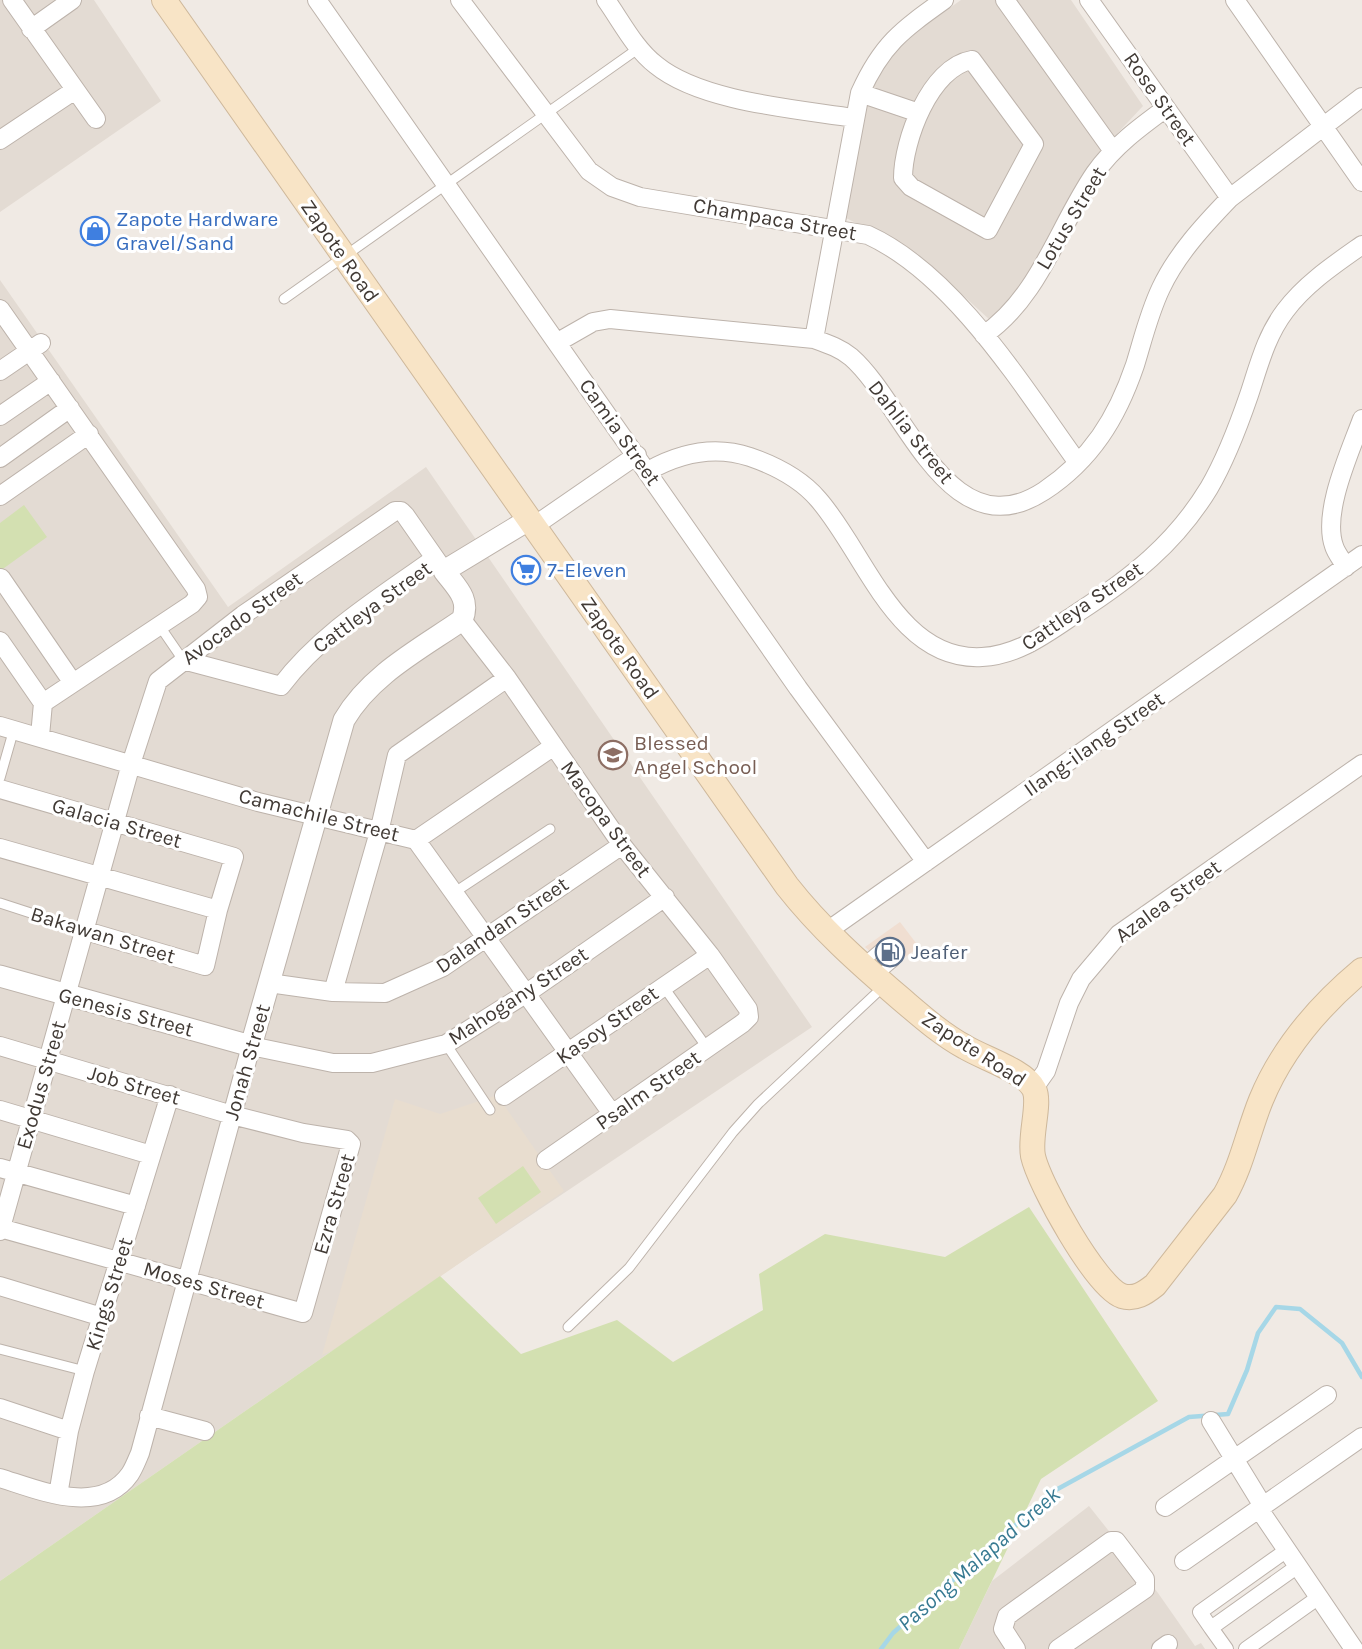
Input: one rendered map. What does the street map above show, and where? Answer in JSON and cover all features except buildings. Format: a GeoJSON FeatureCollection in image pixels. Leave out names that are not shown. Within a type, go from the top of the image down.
{"type":"FeatureCollection","features":[{"type":"Feature","properties":{"kind":"main road","name":"Zapote Road"},"geometry":{"type":"LineString","coordinates":[[164,0],[787,886],[826,932],[940,1031],[987,1060],[1024,1078],[1034,1088]]}},
{"type":"Feature","properties":{"kind":"main road"},"geometry":{"type":"LineString","coordinates":[[1034,1088],[1037,1103],[1031,1143],[1045,1191],[1108,1286],[1126,1297],[1140,1296],[1155,1286],[1225,1195],[1234,1179],[1260,1102],[1284,1057],[1319,1010],[1362,970]]}},
{"type":"Feature","properties":{"kind":"street"},"geometry":{"type":"LineString","coordinates":[[12,0],[96,119]]}},
{"type":"Feature","properties":{"kind":"street"},"geometry":{"type":"LineString","coordinates":[[31,29],[72,0]]}},
{"type":"Feature","properties":{"kind":"street","name":"Champaca Street"},"geometry":{"type":"LineString","coordinates":[[460,0],[544,115],[589,171],[612,188],[640,197],[868,235],[900,253],[949,295],[984,334],[1078,464]]}},
{"type":"Feature","properties":{"kind":"street"},"geometry":{"type":"LineString","coordinates":[[606,0],[639,48],[656,66],[717,94],[854,118]]}},
{"type":"Feature","properties":{"kind":"street"},"geometry":{"type":"LineString","coordinates":[[814,339],[860,93],[873,64],[888,44],[944,0]]}},
{"type":"Feature","properties":{"kind":"street"},"geometry":{"type":"LineString","coordinates":[[1005,0],[1113,152]]}},
{"type":"Feature","properties":{"kind":"street","name":"Rose Street"},"geometry":{"type":"LineString","coordinates":[[1089,0],[1230,198]]}},
{"type":"Feature","properties":{"kind":"street"},"geometry":{"type":"LineString","coordinates":[[1235,0],[1362,182]]}},
{"type":"Feature","properties":{"kind":"street","name":"Camia Street"},"geometry":{"type":"LineString","coordinates":[[325,3],[446,184],[798,688],[926,862]]}},
{"type":"Feature","properties":{"kind":"street"},"geometry":{"type":"LineString","coordinates":[[972,60],[1032,139],[1033,150],[988,230],[910,187],[903,178],[906,153],[919,113],[943,78],[965,61],[972,60]]}},
{"type":"Feature","properties":{"kind":"street"},"geometry":{"type":"LineString","coordinates":[[0,140],[75,90]]}},
{"type":"Feature","properties":{"kind":"street"},"geometry":{"type":"LineString","coordinates":[[860,93],[919,113]]}},
{"type":"Feature","properties":{"kind":"street","name":"Dahlia Street"},"geometry":{"type":"LineString","coordinates":[[558,342],[593,322],[610,319],[814,339],[835,346],[851,358],[927,459],[948,483],[970,500],[990,506],[1009,505],[1037,495],[1059,481],[1097,445],[1112,422],[1161,286],[1184,251],[1230,198],[1362,98]]}},
{"type":"Feature","properties":{"kind":"street","name":"Lotus Street"},"geometry":{"type":"LineString","coordinates":[[984,334],[999,324],[1022,299],[1085,189],[1113,152],[1135,131],[1166,108]]}},
{"type":"Feature","properties":{"kind":"street","name":"Cattleya Street"},"geometry":{"type":"LineString","coordinates":[[183,660],[281,686],[297,664],[323,638],[440,564],[532,522],[642,463],[706,450],[740,454],[775,465],[799,481],[818,498],[900,617],[926,644],[961,655],[980,658],[1007,654],[1034,642],[1136,574],[1184,524],[1208,489],[1227,452],[1273,329],[1286,309],[1324,272],[1362,245]]}},
{"type":"Feature","properties":{"kind":"street"},"geometry":{"type":"LineString","coordinates":[[0,309],[35,347],[51,381],[196,589],[198,597],[192,604],[43,703]]}},
{"type":"Feature","properties":{"kind":"street"},"geometry":{"type":"LineString","coordinates":[[0,371],[35,347]]}},
{"type":"Feature","properties":{"kind":"street"},"geometry":{"type":"LineString","coordinates":[[0,416],[51,381]]}},
{"type":"Feature","properties":{"kind":"street"},"geometry":{"type":"LineString","coordinates":[[0,458],[70,408]]}},
{"type":"Feature","properties":{"kind":"street"},"geometry":{"type":"LineString","coordinates":[[1346,567],[1334,546],[1331,520],[1337,491],[1362,420]]}},
{"type":"Feature","properties":{"kind":"street"},"geometry":{"type":"LineString","coordinates":[[0,496],[89,434]]}},
{"type":"Feature","properties":{"kind":"street","name":"Avocado Street"},"geometry":{"type":"LineString","coordinates":[[131,764],[158,681],[183,660],[395,511],[401,511],[440,564]]}},
{"type":"Feature","properties":{"kind":"street","name":"Ilang-ilang Street"},"geometry":{"type":"LineString","coordinates":[[826,932],[1362,555]]}},
{"type":"Feature","properties":{"kind":"street"},"geometry":{"type":"LineString","coordinates":[[440,564],[465,600],[462,620]]}},
{"type":"Feature","properties":{"kind":"street"},"geometry":{"type":"LineString","coordinates":[[1,578],[73,683]]}},
{"type":"Feature","properties":{"kind":"street","name":"Macopa Street"},"geometry":{"type":"LineString","coordinates":[[462,620],[507,678],[622,845],[710,955],[748,1010],[748,1017]]}},
{"type":"Feature","properties":{"kind":"street","name":"Jonah Street"},"geometry":{"type":"LineString","coordinates":[[0,1478],[58,1495],[80,1498],[105,1494],[130,1475],[140,1453],[251,1046],[344,720],[356,701],[386,674],[462,620]]}},
{"type":"Feature","properties":{"kind":"street"},"geometry":{"type":"LineString","coordinates":[[0,641],[43,703],[40,736]]}},
{"type":"Feature","properties":{"kind":"street"},"geometry":{"type":"LineString","coordinates":[[333,992],[379,832],[397,755],[507,678]]}},
{"type":"Feature","properties":{"kind":"street","name":"Camachile Street"},"geometry":{"type":"LineString","coordinates":[[7,728],[316,817],[416,840],[613,1115]]}},
{"type":"Feature","properties":{"kind":"street"},"geometry":{"type":"LineString","coordinates":[[416,840],[554,746]]}},
{"type":"Feature","properties":{"kind":"street","name":"Exodus Street"},"geometry":{"type":"LineString","coordinates":[[0,1229],[8,1171],[31,1120],[68,996],[131,764]]}},
{"type":"Feature","properties":{"kind":"street","name":"Azalea Street"},"geometry":{"type":"LineString","coordinates":[[1034,1088],[1046,1071],[1069,1003],[1081,979],[1119,934],[1362,764]]}},
{"type":"Feature","properties":{"kind":"street","name":"Galacia Street"},"geometry":{"type":"LineString","coordinates":[[0,789],[234,857],[218,910]]}},
{"type":"Feature","properties":{"kind":"street","name":"Dalandan Street"},"geometry":{"type":"LineString","coordinates":[[269,983],[333,992],[385,993],[443,967],[622,845]]}},
{"type":"Feature","properties":{"kind":"street"},"geometry":{"type":"LineString","coordinates":[[0,848],[218,910]]}},
{"type":"Feature","properties":{"kind":"street","name":"Mahogany Street"},"geometry":{"type":"LineString","coordinates":[[251,1046],[333,1063],[372,1063],[446,1044],[527,993],[665,897]]}},
{"type":"Feature","properties":{"kind":"street","name":"Bakawan Street"},"geometry":{"type":"LineString","coordinates":[[86,931],[205,966],[218,910]]}},
{"type":"Feature","properties":{"kind":"street","name":"Kasoy Street"},"geometry":{"type":"LineString","coordinates":[[504,1096],[710,955]]}},
{"type":"Feature","properties":{"kind":"street","name":"Genesis Street"},"geometry":{"type":"LineString","coordinates":[[0,976],[251,1046]]}},
{"type":"Feature","properties":{"kind":"street","name":"Psalm Street"},"geometry":{"type":"LineString","coordinates":[[546,1160],[708,1049],[748,1017]]}},
{"type":"Feature","properties":{"kind":"street","name":"Job Street"},"geometry":{"type":"LineString","coordinates":[[0,1046],[232,1115]]}},
{"type":"Feature","properties":{"kind":"street","name":"Kings Street"},"geometry":{"type":"LineString","coordinates":[[58,1495],[69,1431],[85,1371],[170,1095]]}},
{"type":"Feature","properties":{"kind":"street"},"geometry":{"type":"LineString","coordinates":[[0,1110],[151,1155]]}},
{"type":"Feature","properties":{"kind":"street","name":"Ezra Street"},"geometry":{"type":"LineString","coordinates":[[232,1115],[303,1133],[347,1140],[351,1144],[303,1313]]}},
{"type":"Feature","properties":{"kind":"street"},"geometry":{"type":"LineString","coordinates":[[8,1171],[136,1206]]}},
{"type":"Feature","properties":{"kind":"street","name":"Moses Street"},"geometry":{"type":"LineString","coordinates":[[0,1229],[303,1313]]}},
{"type":"Feature","properties":{"kind":"street"},"geometry":{"type":"LineString","coordinates":[[0,1286],[102,1317]]}},
{"type":"Feature","properties":{"kind":"street"},"geometry":{"type":"LineString","coordinates":[[1165,1507],[1327,1395]]}},
{"type":"Feature","properties":{"kind":"street"},"geometry":{"type":"LineString","coordinates":[[0,1408],[69,1431]]}},
{"type":"Feature","properties":{"kind":"street"},"geometry":{"type":"LineString","coordinates":[[149,1416],[205,1431]]}},
{"type":"Feature","properties":{"kind":"street"},"geometry":{"type":"LineString","coordinates":[[1211,1421],[1287,1550],[1354,1649]]}},
{"type":"Feature","properties":{"kind":"street"},"geometry":{"type":"LineString","coordinates":[[1184,1561],[1362,1437]]}},
{"type":"Feature","properties":{"kind":"street"},"geometry":{"type":"LineString","coordinates":[[1007,1644],[1003,1629],[1007,1616],[1111,1541],[1116,1541],[1145,1579],[1145,1589],[1058,1649]]}},
{"type":"Feature","properties":{"kind":"street"},"geometry":{"type":"LineString","coordinates":[[1226,1649],[1200,1612],[1287,1550]]}},
{"type":"Feature","properties":{"kind":"street"},"geometry":{"type":"LineString","coordinates":[[1211,1628],[1298,1566]]}},
{"type":"Feature","properties":{"kind":"street"},"geometry":{"type":"LineString","coordinates":[[1246,1649],[1319,1597]]}},
{"type":"Feature","properties":{"kind":"lane"},"geometry":{"type":"LineString","coordinates":[[284,299],[639,48]]}},
{"type":"Feature","properties":{"kind":"lane"},"geometry":{"type":"LineString","coordinates":[[159,625],[183,660]]}},
{"type":"Feature","properties":{"kind":"lane"},"geometry":{"type":"LineString","coordinates":[[0,778],[7,728]]}},
{"type":"Feature","properties":{"kind":"lane"},"geometry":{"type":"LineString","coordinates":[[455,892],[550,829]]}},
{"type":"Feature","properties":{"kind":"lane","name":"Bakawan Street"},"geometry":{"type":"LineString","coordinates":[[0,903],[86,931]]}},
{"type":"Feature","properties":{"kind":"lane"},"geometry":{"type":"LineString","coordinates":[[568,1327],[629,1268],[758,1104],[874,976]]}},
{"type":"Feature","properties":{"kind":"lane"},"geometry":{"type":"LineString","coordinates":[[663,986],[708,1049]]}},
{"type":"Feature","properties":{"kind":"lane"},"geometry":{"type":"LineString","coordinates":[[446,1044],[490,1110]]}},
{"type":"Feature","properties":{"kind":"lane"},"geometry":{"type":"LineString","coordinates":[[0,1349],[85,1371]]}},
{"type":"Feature","properties":{"kind":"shaded area"},"geometry":{"type":"Polygon","coordinates":[[[0,0],[94,0],[161,101],[0,212],[0,0]]]}},
{"type":"Feature","properties":{"kind":"shaded area"},"geometry":{"type":"Polygon","coordinates":[[[961,0],[1071,0],[1143,106],[1098,154],[1028,280],[991,321],[918,254],[844,217],[862,112],[881,65],[920,29],[961,0]]]}},
{"type":"Feature","properties":{"kind":"shaded area"},"geometry":{"type":"Polygon","coordinates":[[[0,280],[228,607],[426,467],[812,1027],[440,1276],[0,1581],[0,280]]]}},
{"type":"Feature","properties":{"kind":"shaded area"},"geometry":{"type":"Polygon","coordinates":[[[900,922],[919,947],[890,968],[865,947],[900,922]]]}},
{"type":"Feature","properties":{"kind":"shaded area"},"geometry":{"type":"Polygon","coordinates":[[[497,1095],[564,1191],[334,1350],[322,1355],[395,1099],[440,1114],[497,1095]]]}},
{"type":"Feature","properties":{"kind":"shaded area"},"geometry":{"type":"Polygon","coordinates":[[[1089,1506],[1158,1593],[1195,1646],[1201,1643],[1205,1649],[959,1649],[992,1581],[1089,1506]]]}},
{"type":"Feature","properties":{"kind":"green space"},"geometry":{"type":"Polygon","coordinates":[[[24,505],[47,537],[0,571],[0,523],[24,505]]]}},
{"type":"Feature","properties":{"kind":"green space"},"geometry":{"type":"Polygon","coordinates":[[[523,1166],[541,1192],[496,1224],[478,1198],[523,1166]]]}},
{"type":"Feature","properties":{"kind":"green space"},"geometry":{"type":"Polygon","coordinates":[[[1029,1207],[1158,1401],[1041,1479],[959,1649],[0,1649],[0,1581],[440,1276],[521,1354],[617,1320],[673,1362],[763,1310],[759,1274],[825,1234],[945,1257],[1029,1207]]]}},
{"type":"Feature","properties":{"kind":"waterway","name":"Pasong Malapad Creek"},"geometry":{"type":"LineString","coordinates":[[881,1649],[893,1633],[1054,1491],[1189,1417],[1228,1414],[1247,1370],[1258,1333],[1276,1307],[1300,1309],[1342,1343],[1362,1377]]}},
{"type":"Feature","properties":{"kind":"place","name":"Zapote Hardware Gravel/Sand"},"geometry":{"type":"Point","coordinates":[95,231]}},
{"type":"Feature","properties":{"kind":"place","name":"7-Eleven"},"geometry":{"type":"Point","coordinates":[526,570]}},
{"type":"Feature","properties":{"kind":"place","name":"Blessed Angel School"},"geometry":{"type":"Point","coordinates":[613,755]}},
{"type":"Feature","properties":{"kind":"place","name":"Jeafer"},"geometry":{"type":"Point","coordinates":[890,952]}}]}
